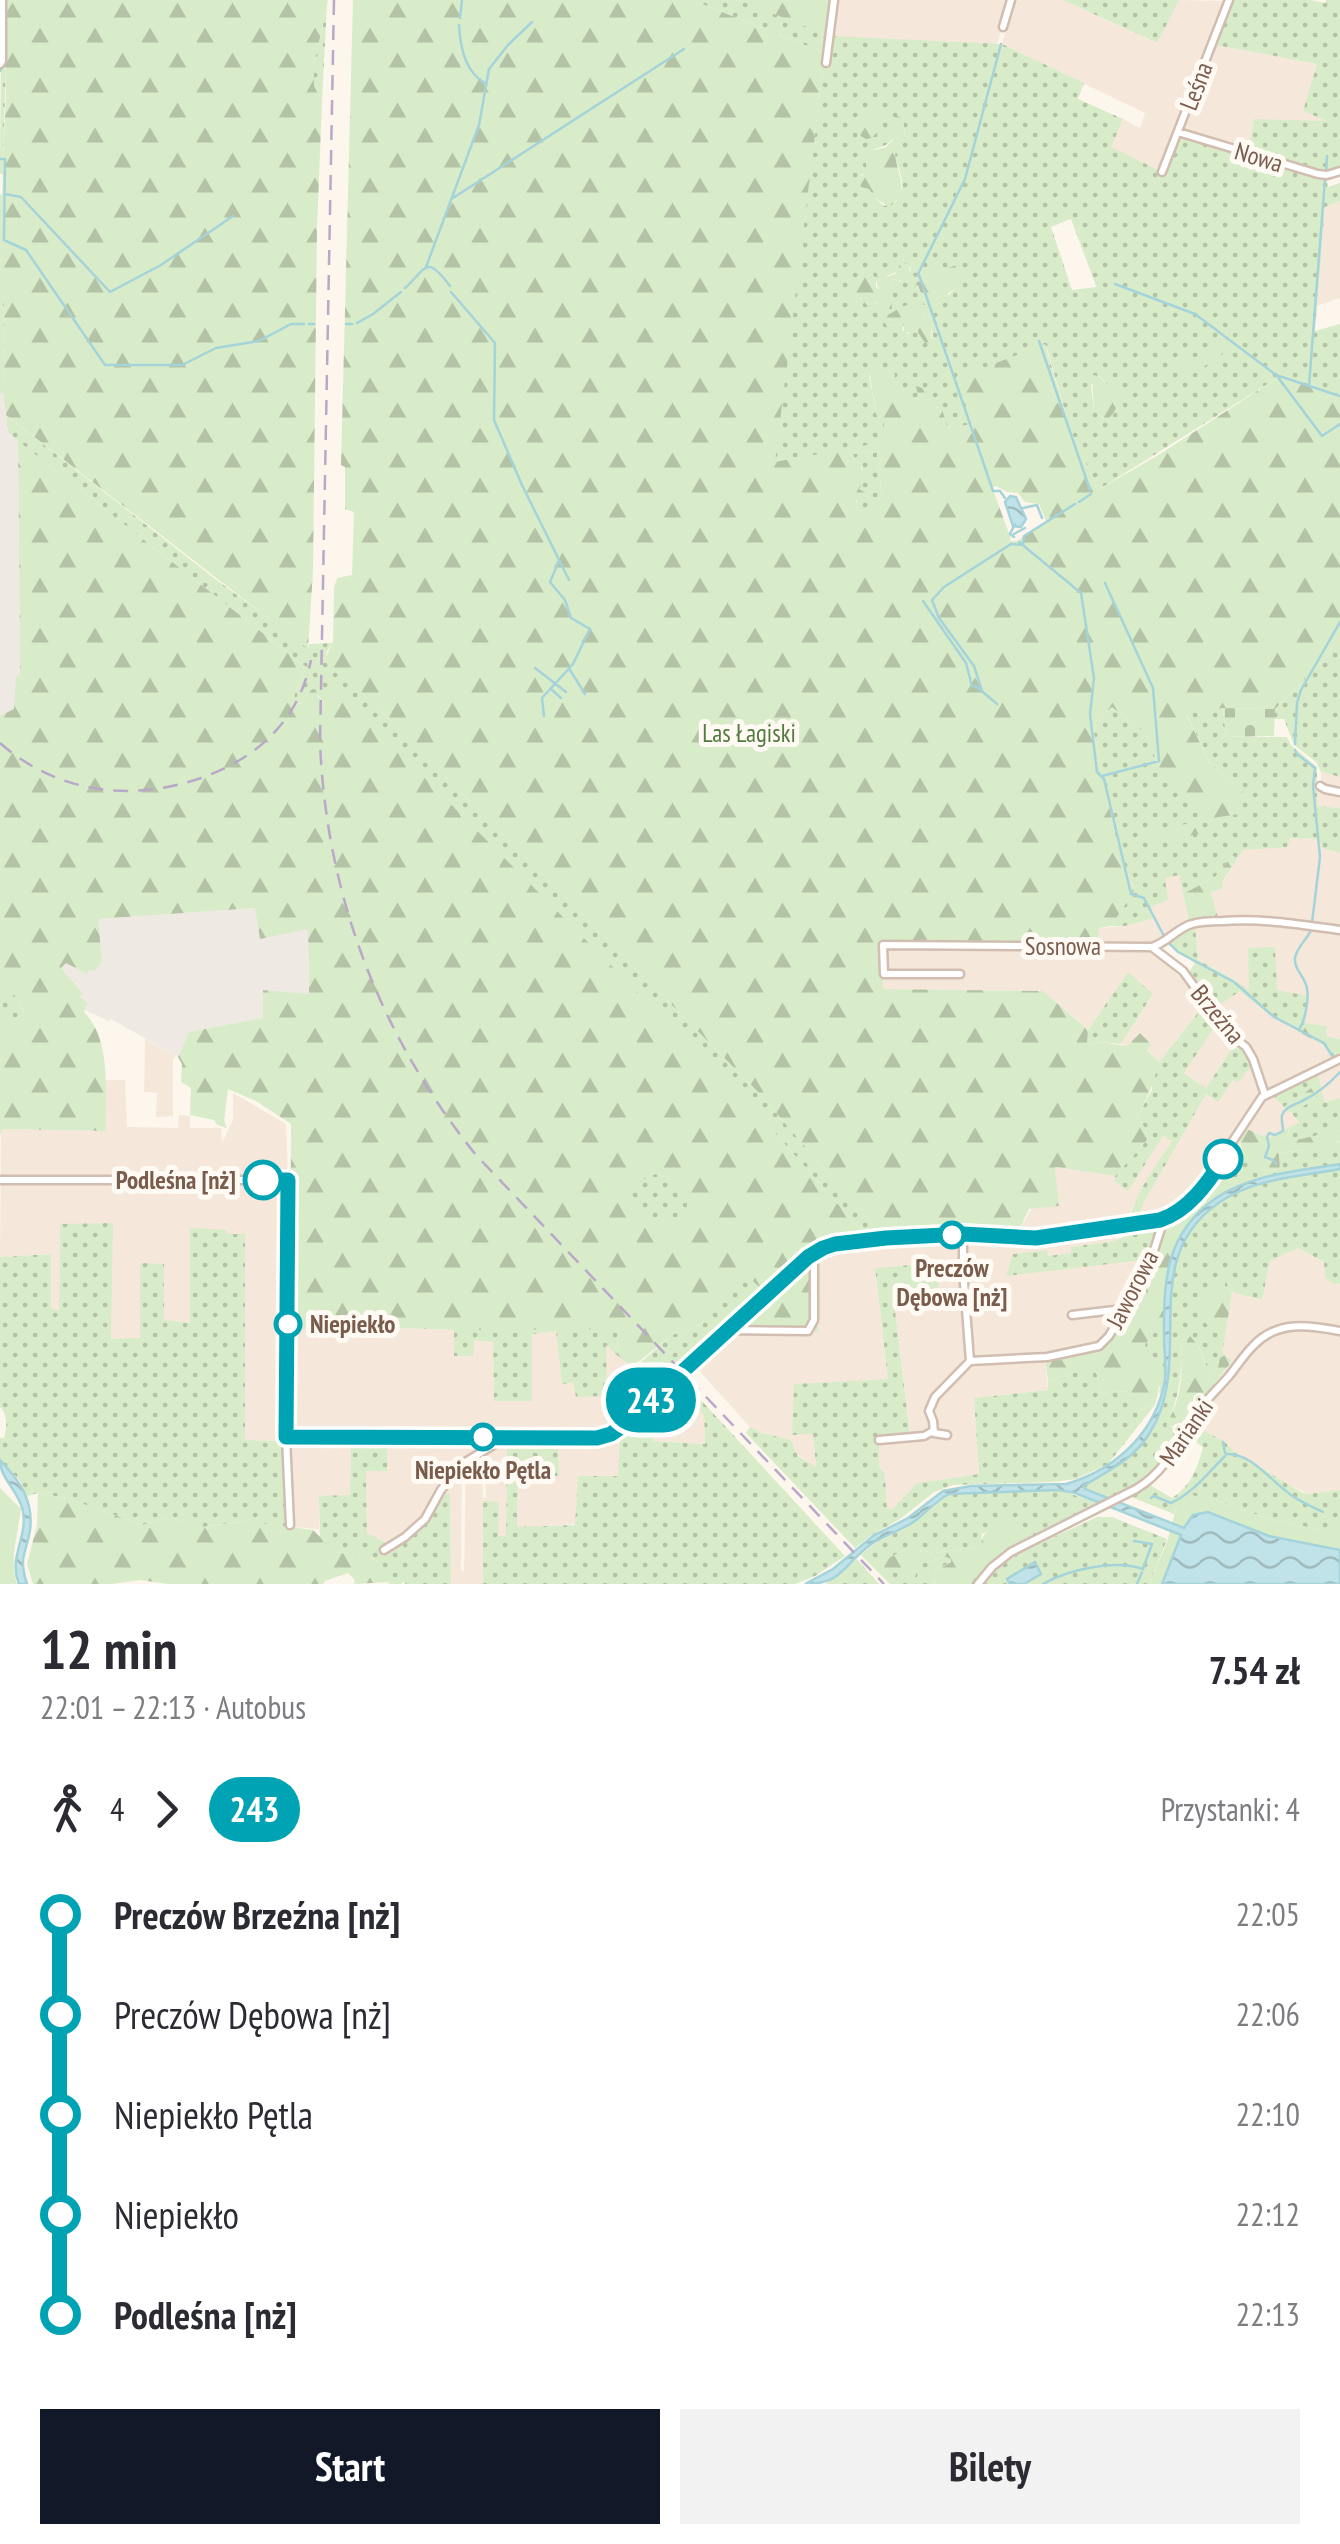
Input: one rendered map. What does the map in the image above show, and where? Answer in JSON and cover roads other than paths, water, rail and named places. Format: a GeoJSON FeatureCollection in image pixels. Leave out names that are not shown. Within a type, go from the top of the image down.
{"type":"FeatureCollection","features":[{"type":"Feature","properties":{"kind":"street"},"geometry":{"type":"LineString","coordinates":[[0,64],[2,0]]}},
{"type":"Feature","properties":{"kind":"street"},"geometry":{"type":"LineString","coordinates":[[826,63],[834,0]]}},
{"type":"Feature","properties":{"kind":"street"},"geometry":{"type":"LineString","coordinates":[[1003,28],[1011,0]]}},
{"type":"Feature","properties":{"kind":"street","name":"Leśna"},"geometry":{"type":"LineString","coordinates":[[1162,172],[1229,0]]}},
{"type":"Feature","properties":{"kind":"street","name":"Nowa"},"geometry":{"type":"LineString","coordinates":[[1178,132],[1318,174],[1340,171]]}},
{"type":"Feature","properties":{"kind":"street"},"geometry":{"type":"LineString","coordinates":[[1320,786],[1340,792]]}},
{"type":"Feature","properties":{"kind":"street"},"geometry":{"type":"LineString","coordinates":[[1152,947],[1196,922],[1263,920],[1340,930]]}},
{"type":"Feature","properties":{"kind":"street","name":"Sosnowa"},"geometry":{"type":"LineString","coordinates":[[960,974],[884,974],[883,945],[1152,947]]}},
{"type":"Feature","properties":{"kind":"street","name":"Brzeźna"},"geometry":{"type":"LineString","coordinates":[[1152,947],[1183,971],[1228,1032],[1246,1047],[1265,1094]]}},
{"type":"Feature","properties":{"kind":"street"},"geometry":{"type":"LineString","coordinates":[[286,1437],[604,1437],[624,1425],[814,1252],[842,1243],[928,1235],[1036,1238],[1164,1219],[1186,1206],[1198,1192],[1265,1094],[1340,1059]]}},
{"type":"Feature","properties":{"kind":"street"},"geometry":{"type":"LineString","coordinates":[[0,1180],[288,1180],[286,1437],[290,1525]]}},
{"type":"Feature","properties":{"kind":"street","name":"Jaworowa"},"geometry":{"type":"LineString","coordinates":[[970,1361],[1047,1356],[1096,1347],[1106,1340],[1148,1269],[1164,1219]]}},
{"type":"Feature","properties":{"kind":"street"},"geometry":{"type":"LineString","coordinates":[[932,1431],[932,1402],[970,1361],[963,1234]]}},
{"type":"Feature","properties":{"kind":"street"},"geometry":{"type":"LineString","coordinates":[[728,1330],[808,1331],[814,1320],[814,1252]]}},
{"type":"Feature","properties":{"kind":"street"},"geometry":{"type":"LineString","coordinates":[[1072,1316],[1124,1309]]}},
{"type":"Feature","properties":{"kind":"street","name":"Marianki"},"geometry":{"type":"LineString","coordinates":[[978,1584],[1008,1554],[1148,1482],[1162,1469],[1202,1404],[1258,1341],[1293,1325],[1340,1331]]}},
{"type":"Feature","properties":{"kind":"street"},"geometry":{"type":"LineString","coordinates":[[932,1431],[947,1436]]}},
{"type":"Feature","properties":{"kind":"street"},"geometry":{"type":"LineString","coordinates":[[880,1440],[924,1436],[932,1431]]}},
{"type":"Feature","properties":{"kind":"street"},"geometry":{"type":"LineString","coordinates":[[384,1550],[416,1529],[462,1464],[506,1437]]}},
{"type":"Feature","properties":{"kind":"water"},"geometry":{"type":"Polygon","coordinates":[[[1010,496],[1016,497],[1026,519],[1021,527],[1013,526],[1005,502],[1010,496]]]}},
{"type":"Feature","properties":{"kind":"water"},"geometry":{"type":"Polygon","coordinates":[[[1340,1164],[1340,1169],[1241,1191],[1199,1220],[1181,1247],[1173,1277],[1169,1373],[1163,1404],[1149,1434],[1135,1451],[1083,1486],[1184,1528],[1193,1515],[1208,1512],[1269,1536],[1340,1550],[1340,1584],[1162,1584],[1181,1535],[1059,1490],[949,1494],[912,1523],[870,1545],[835,1577],[805,1584],[833,1569],[873,1536],[908,1518],[943,1491],[971,1486],[1066,1484],[1117,1459],[1143,1432],[1160,1398],[1165,1379],[1167,1275],[1187,1226],[1216,1198],[1244,1184],[1340,1164]]]}},
{"type":"Feature","properties":{"kind":"water"},"geometry":{"type":"Polygon","coordinates":[[[0,1460],[19,1483],[30,1509],[23,1561],[27,1584],[19,1584],[16,1574],[23,1511],[0,1460]]]}},
{"type":"Feature","properties":{"kind":"water"},"geometry":{"type":"Polygon","coordinates":[[[1035,1562],[1041,1574],[1024,1584],[1010,1584],[1007,1579],[1035,1562]]]}},
{"type":"Feature","properties":{"kind":"waterway"},"geometry":{"type":"LineString","coordinates":[[0,71],[5,63],[5,0]]}},
{"type":"Feature","properties":{"kind":"waterway"},"geometry":{"type":"LineString","coordinates":[[460,18],[462,0]]}},
{"type":"Feature","properties":{"kind":"waterway"},"geometry":{"type":"LineString","coordinates":[[426,267],[479,125],[489,69],[532,22]]}},
{"type":"Feature","properties":{"kind":"waterway"},"geometry":{"type":"LineString","coordinates":[[459,25],[465,58],[485,83]]}},
{"type":"Feature","properties":{"kind":"waterway"},"geometry":{"type":"LineString","coordinates":[[918,274],[965,179],[1001,44]]}},
{"type":"Feature","properties":{"kind":"waterway"},"geometry":{"type":"LineString","coordinates":[[453,198],[684,49]]}},
{"type":"Feature","properties":{"kind":"waterway"},"geometry":{"type":"LineString","coordinates":[[1326,174],[1327,156]]}},
{"type":"Feature","properties":{"kind":"waterway"},"geometry":{"type":"LineString","coordinates":[[0,159],[5,159],[4,240],[26,250],[105,365],[182,365],[216,348],[259,341],[291,324],[304,324]]}},
{"type":"Feature","properties":{"kind":"waterway"},"geometry":{"type":"LineString","coordinates":[[1309,386],[1325,179]]}},
{"type":"Feature","properties":{"kind":"waterway"},"geometry":{"type":"LineString","coordinates":[[5,194],[21,197],[110,292],[161,265],[233,216]]}},
{"type":"Feature","properties":{"kind":"waterway"},"geometry":{"type":"LineString","coordinates":[[405,288],[427,267],[436,270],[450,286]]}},
{"type":"Feature","properties":{"kind":"waterway"},"geometry":{"type":"LineString","coordinates":[[919,275],[993,491],[1000,491],[1005,498]]}},
{"type":"Feature","properties":{"kind":"waterway"},"geometry":{"type":"LineString","coordinates":[[1115,284],[1195,314],[1276,375],[1340,396]]}},
{"type":"Feature","properties":{"kind":"waterway"},"geometry":{"type":"LineString","coordinates":[[357,323],[401,292]]}},
{"type":"Feature","properties":{"kind":"waterway"},"geometry":{"type":"LineString","coordinates":[[451,292],[495,343],[494,420],[569,580]]}},
{"type":"Feature","properties":{"kind":"waterway"},"geometry":{"type":"LineString","coordinates":[[309,324],[314,324]]}},
{"type":"Feature","properties":{"kind":"waterway"},"geometry":{"type":"LineString","coordinates":[[346,324],[352,324]]}},
{"type":"Feature","properties":{"kind":"waterway"},"geometry":{"type":"LineString","coordinates":[[1039,341],[1090,490]]}},
{"type":"Feature","properties":{"kind":"waterway"},"geometry":{"type":"LineString","coordinates":[[1277,376],[1322,436],[1340,424]]}},
{"type":"Feature","properties":{"kind":"waterway"},"geometry":{"type":"LineString","coordinates":[[1079,502],[1091,494]]}},
{"type":"Feature","properties":{"kind":"waterway"},"geometry":{"type":"LineString","coordinates":[[982,691],[974,666],[939,618],[932,600],[944,587],[1011,544],[1023,545],[1024,536],[1075,504]]}},
{"type":"Feature","properties":{"kind":"waterway"},"geometry":{"type":"LineString","coordinates":[[1023,508],[1037,505],[1042,518]]}},
{"type":"Feature","properties":{"kind":"waterway"},"geometry":{"type":"LineString","coordinates":[[1014,537],[1010,534],[1015,524]]}},
{"type":"Feature","properties":{"kind":"waterway"},"geometry":{"type":"LineString","coordinates":[[1014,534],[1025,528]]}},
{"type":"Feature","properties":{"kind":"waterway"},"geometry":{"type":"LineString","coordinates":[[1019,542],[1081,593],[1094,678],[1090,714],[1097,772],[1104,779],[1131,894],[1144,898],[1165,938]]}},
{"type":"Feature","properties":{"kind":"waterway"},"geometry":{"type":"LineString","coordinates":[[544,716],[542,698],[573,664],[590,629],[571,618],[565,600],[550,582],[559,561]]}},
{"type":"Feature","properties":{"kind":"waterway"},"geometry":{"type":"LineString","coordinates":[[1102,776],[1159,761],[1153,688],[1105,583]]}},
{"type":"Feature","properties":{"kind":"waterway"},"geometry":{"type":"LineString","coordinates":[[923,601],[966,663],[972,686],[997,704]]}},
{"type":"Feature","properties":{"kind":"waterway"},"geometry":{"type":"LineString","coordinates":[[1295,744],[1301,690],[1340,622]]}},
{"type":"Feature","properties":{"kind":"waterway"},"geometry":{"type":"LineString","coordinates":[[535,668],[566,692]]}},
{"type":"Feature","properties":{"kind":"waterway"},"geometry":{"type":"LineString","coordinates":[[570,670],[585,694]]}},
{"type":"Feature","properties":{"kind":"waterway"},"geometry":{"type":"LineString","coordinates":[[551,689],[561,698]]}},
{"type":"Feature","properties":{"kind":"waterway"},"geometry":{"type":"LineString","coordinates":[[1295,750],[1315,768],[1313,786],[1320,857],[1312,923]]}},
{"type":"Feature","properties":{"kind":"waterway"},"geometry":{"type":"LineString","coordinates":[[1299,1030],[1307,994],[1295,958],[1311,930]]}},
{"type":"Feature","properties":{"kind":"waterway"},"geometry":{"type":"LineString","coordinates":[[1169,943],[1178,952],[1234,982],[1274,1017],[1324,1043],[1334,1059]]}},
{"type":"Feature","properties":{"kind":"waterway"},"geometry":{"type":"LineString","coordinates":[[1276,1164],[1265,1157],[1269,1133],[1283,1131],[1285,1110],[1317,1092],[1340,1072]]}},
{"type":"Feature","properties":{"kind":"waterway"},"geometry":{"type":"LineString","coordinates":[[1223,1442],[1225,1453]]}},
{"type":"Feature","properties":{"kind":"waterway"},"geometry":{"type":"LineString","coordinates":[[1226,1454],[1245,1458],[1294,1497],[1323,1512]]}},
{"type":"Feature","properties":{"kind":"waterway"},"geometry":{"type":"LineString","coordinates":[[1151,1498],[1171,1503],[1179,1499],[1225,1456]]}},
{"type":"Feature","properties":{"kind":"waterway"},"geometry":{"type":"LineString","coordinates":[[1043,1584],[1092,1568],[1119,1565],[1143,1569],[1152,1544],[1134,1541]]}},
{"type":"Feature","properties":{"kind":"waterway"},"geometry":{"type":"LineString","coordinates":[[1137,1584],[1142,1572]]}},
{"type":"Feature","properties":{"kind":"railway"},"geometry":{"type":"LineString","coordinates":[[334,0],[320,742],[333,854],[364,961],[412,1062],[476,1155],[884,1584]]}},
{"type":"Feature","properties":{"kind":"railway"},"geometry":{"type":"LineString","coordinates":[[0,743],[47,774],[73,783],[127,791],[182,784],[228,766],[261,745],[287,716],[311,660]]}},
{"type":"Feature","properties":{"kind":"place","name":"Podleśna [nż]"},"geometry":{"type":"Point","coordinates":[263,1180]}},
{"type":"Feature","properties":{"kind":"place","name":"Preczów Dębowa [nż]"},"geometry":{"type":"Point","coordinates":[952,1235]}},
{"type":"Feature","properties":{"kind":"place","name":"Niepiekło"},"geometry":{"type":"Point","coordinates":[288,1324]}},
{"type":"Feature","properties":{"kind":"place","name":"Niepiekło Pętla"},"geometry":{"type":"Point","coordinates":[483,1437]}},
{"type":"Feature","properties":{"kind":"park label","name":"Las Łagiski"},"geometry":{"type":"Point","coordinates":[749,733]}}]}
